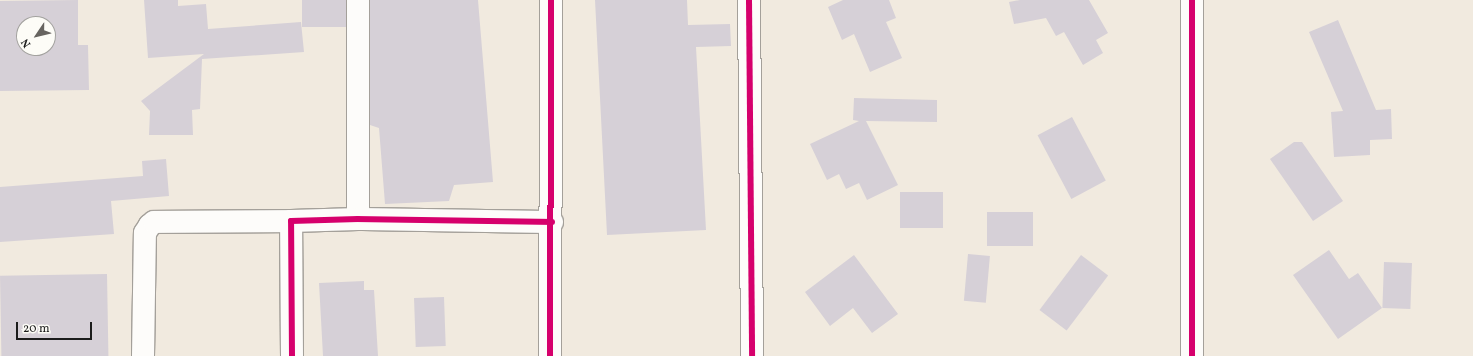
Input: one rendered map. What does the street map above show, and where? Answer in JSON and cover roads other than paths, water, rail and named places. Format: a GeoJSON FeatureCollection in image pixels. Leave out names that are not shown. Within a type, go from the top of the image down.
{"type":"FeatureCollection","features":[{"type":"Feature","properties":{"kind":"street"},"geometry":{"type":"LineString","coordinates":[[358,0],[358,219]]}},
{"type":"Feature","properties":{"kind":"street"},"geometry":{"type":"LineString","coordinates":[[550,356],[552,222],[551,0]]}},
{"type":"Feature","properties":{"kind":"street"},"geometry":{"type":"LineString","coordinates":[[749,0],[752,356]]}},
{"type":"Feature","properties":{"kind":"street"},"geometry":{"type":"LineString","coordinates":[[1192,0],[1192,356]]}},
{"type":"Feature","properties":{"kind":"street"},"geometry":{"type":"LineString","coordinates":[[143,356],[145,233],[154,222],[358,219],[552,222]]}},
{"type":"Feature","properties":{"kind":"street"},"geometry":{"type":"LineString","coordinates":[[291,221],[292,356]]}}]}
